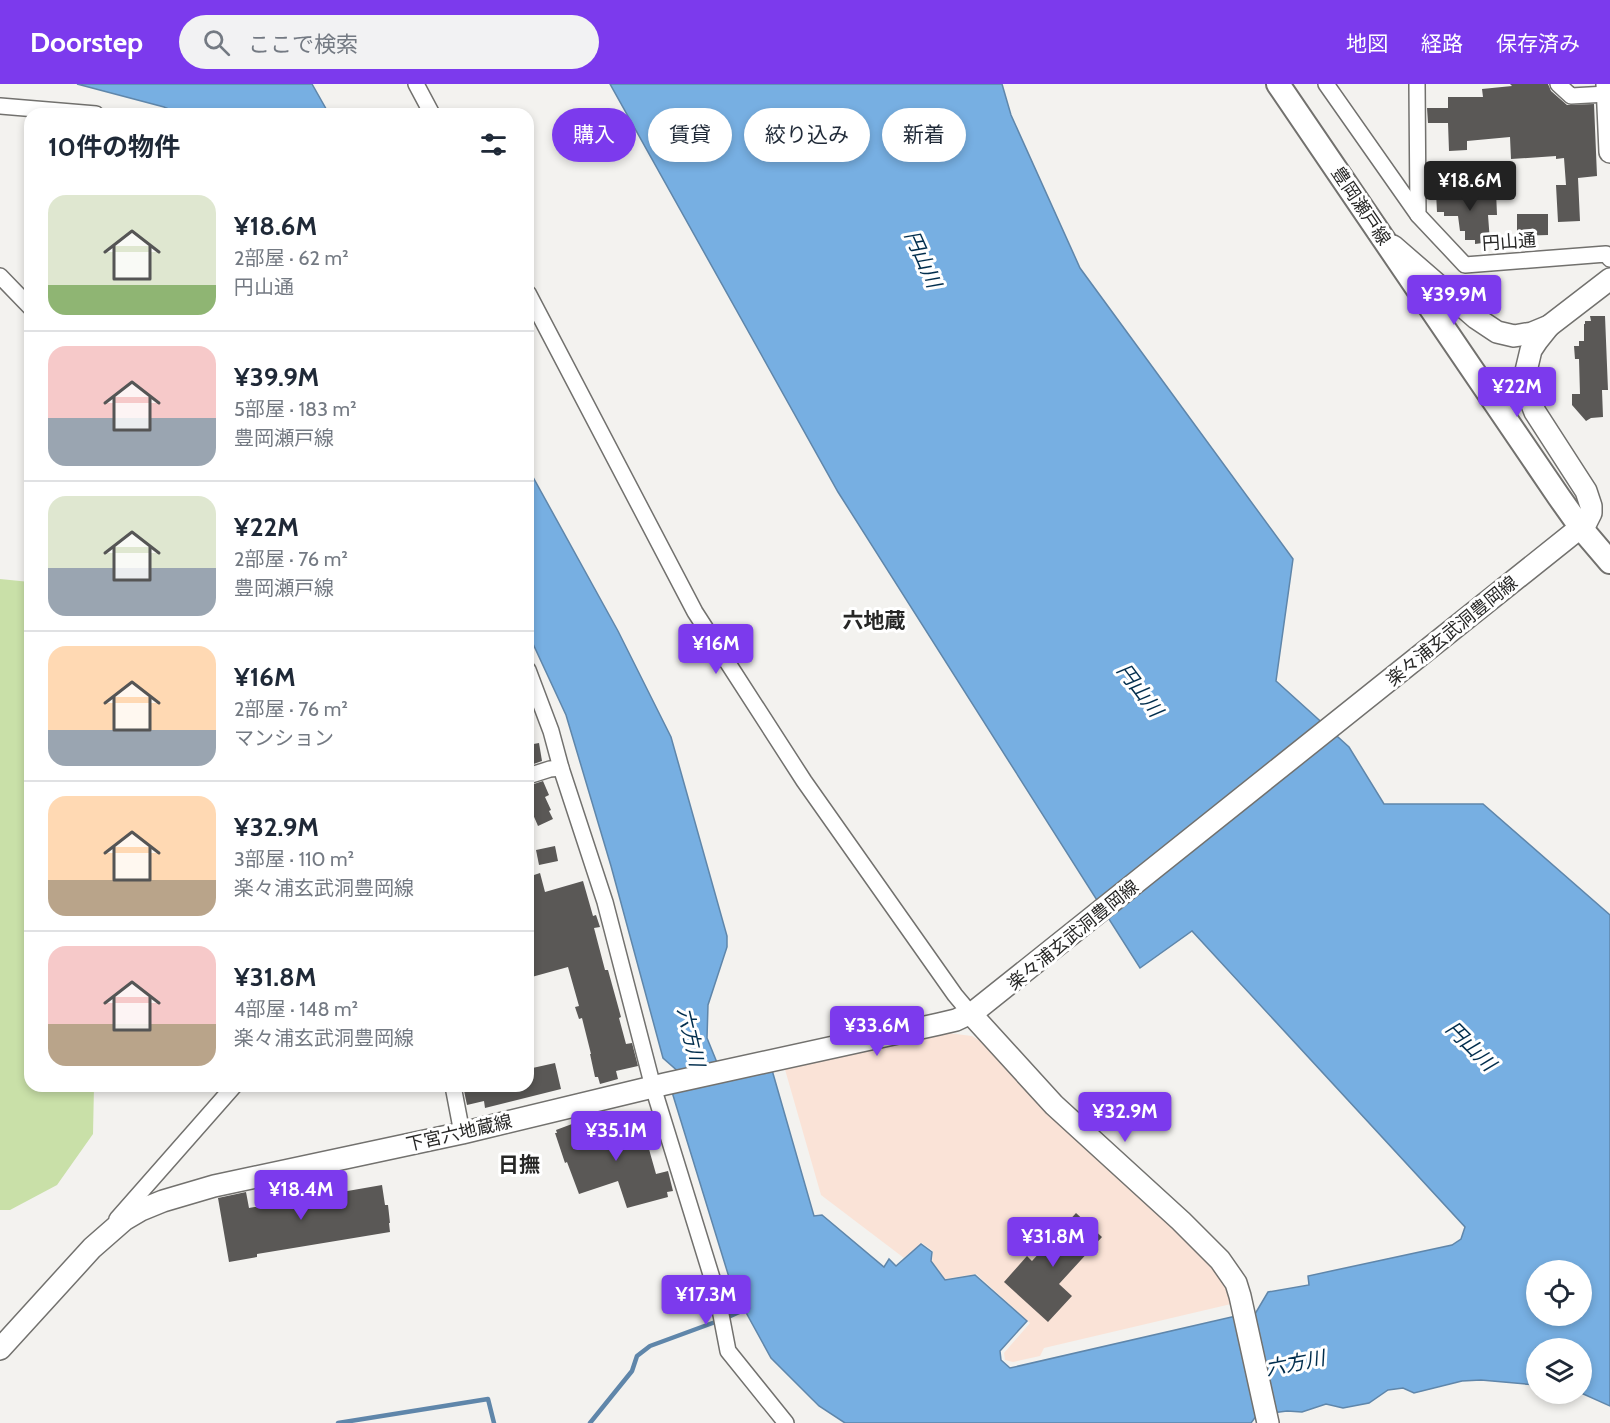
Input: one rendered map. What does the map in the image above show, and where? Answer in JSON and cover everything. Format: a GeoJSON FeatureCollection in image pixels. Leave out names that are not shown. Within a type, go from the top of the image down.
{"type":"FeatureCollection","features":[{"type":"Feature","properties":{"kind":"main road","name":"豊岡瀬戸線"},"geometry":{"type":"LineString","coordinates":[[1278,84],[1546,478],[1573,534],[1610,562]]}},
{"type":"Feature","properties":{"kind":"main road"},"geometry":{"type":"LineString","coordinates":[[1607,89],[1610,152]]}},
{"type":"Feature","properties":{"kind":"main road"},"geometry":{"type":"LineString","coordinates":[[1382,237],[1476,318],[1497,332],[1514,336],[1549,327]]}},
{"type":"Feature","properties":{"kind":"main road"},"geometry":{"type":"LineString","coordinates":[[1573,534],[1589,518],[1591,506],[1586,491],[1535,412],[1527,392],[1526,371],[1531,350],[1549,327],[1607,281]]}},
{"type":"Feature","properties":{"kind":"main road","name":"楽々浦玄武洞豊岡線"},"geometry":{"type":"LineString","coordinates":[[979,1009],[1573,534]]}},
{"type":"Feature","properties":{"kind":"main road"},"geometry":{"type":"LineString","coordinates":[[979,1009],[1054,1105],[1182,1221],[1220,1260],[1236,1283],[1240,1296],[1268,1423]]}},
{"type":"Feature","properties":{"kind":"main road","name":"下宮六地蔵線"},"geometry":{"type":"LineString","coordinates":[[0,1348],[108,1232],[141,1210],[187,1192],[462,1133],[659,1086],[949,1022],[979,1009]]}},
{"type":"Feature","properties":{"kind":"street"},"geometry":{"type":"LineString","coordinates":[[416,84],[429,108]]}},
{"type":"Feature","properties":{"kind":"street"},"geometry":{"type":"LineString","coordinates":[[1326,84],[1418,215]]}},
{"type":"Feature","properties":{"kind":"street"},"geometry":{"type":"LineString","coordinates":[[1417,84],[1418,215]]}},
{"type":"Feature","properties":{"kind":"street"},"geometry":{"type":"LineString","coordinates":[[1558,84],[1570,96],[1607,89]]}},
{"type":"Feature","properties":{"kind":"street"},"geometry":{"type":"LineString","coordinates":[[0,106],[24,108]]}},
{"type":"Feature","properties":{"kind":"street","name":"円山通"},"geometry":{"type":"LineString","coordinates":[[1418,215],[1465,265],[1606,254],[1610,259]]}},
{"type":"Feature","properties":{"kind":"street"},"geometry":{"type":"LineString","coordinates":[[0,276],[24,301]]}},
{"type":"Feature","properties":{"kind":"street"},"geometry":{"type":"LineString","coordinates":[[534,304],[695,612],[804,781],[956,995],[979,1009]]}},
{"type":"Feature","properties":{"kind":"street"},"geometry":{"type":"LineString","coordinates":[[534,686],[551,731],[605,902],[659,1086],[717,1294],[728,1351],[786,1423]]}},
{"type":"Feature","properties":{"kind":"street"},"geometry":{"type":"LineString","coordinates":[[534,774],[561,768]]}},
{"type":"Feature","properties":{"kind":"street"},"geometry":{"type":"LineString","coordinates":[[108,1232],[117,1218],[229,1092]]}},
{"type":"Feature","properties":{"kind":"street"},"geometry":{"type":"LineString","coordinates":[[454,1092],[462,1133]]}},
{"type":"Feature","properties":{"kind":"shaded area"},"geometry":{"type":"Polygon","coordinates":[[[940,1032],[972,1036],[985,1044],[1209,1259],[1227,1288],[1231,1304],[1044,1348],[1040,1356],[1013,1362],[1005,1360],[1004,1353],[1030,1323],[976,1274],[945,1279],[932,1261],[933,1251],[922,1243],[904,1258],[821,1195],[784,1066],[940,1032]]]}},
{"type":"Feature","properties":{"kind":"green space"},"geometry":{"type":"Polygon","coordinates":[[[0,579],[24,581],[24,1092],[94,1092],[93,1134],[57,1185],[10,1210],[0,1210],[0,579]]]}},
{"type":"Feature","properties":{"kind":"water"},"geometry":{"type":"Polygon","coordinates":[[[77,84],[312,84],[326,108],[166,108],[77,84]]]}},
{"type":"Feature","properties":{"kind":"water"},"geometry":{"type":"Polygon","coordinates":[[[610,84],[1002,84],[1011,115],[1080,268],[1293,559],[1276,681],[1349,747],[1384,804],[1483,804],[1610,915],[1610,1406],[1592,1398],[1592,1338],[1526,1338],[1526,1384],[1481,1380],[1462,1381],[1414,1393],[1403,1388],[1388,1390],[1369,1403],[1343,1408],[1326,1404],[1302,1412],[1287,1411],[1257,1415],[1251,1423],[845,1423],[819,1406],[771,1358],[732,1287],[672,1092],[681,1074],[663,1058],[611,866],[566,715],[534,646],[534,479],[618,631],[671,737],[727,936],[727,947],[708,1005],[707,1038],[718,1065],[772,1070],[814,1216],[822,1215],[884,1267],[889,1259],[896,1266],[921,1244],[932,1252],[931,1261],[945,1280],[975,1275],[1027,1321],[1000,1351],[1001,1360],[1010,1368],[1236,1316],[1255,1314],[1268,1292],[1309,1285],[1308,1276],[1452,1245],[1461,1239],[1465,1227],[1192,931],[1140,968],[838,492],[654,162],[732,162],[732,108],[648,108],[648,152],[636,131],[636,108],[623,108],[610,84]]]}},
{"type":"Feature","properties":{"kind":"building"},"geometry":{"type":"Polygon","coordinates":[[[1510,84],[1548,84],[1551,91],[1567,105],[1594,104],[1597,176],[1578,178],[1580,221],[1558,222],[1556,185],[1566,185],[1564,158],[1556,159],[1556,156],[1511,159],[1510,137],[1467,141],[1467,150],[1449,151],[1448,123],[1428,123],[1427,108],[1448,108],[1448,97],[1483,97],[1482,89],[1512,86],[1510,84]]]}},
{"type":"Feature","properties":{"kind":"building"},"geometry":{"type":"Polygon","coordinates":[[[1496,191],[1497,215],[1488,215],[1490,242],[1475,244],[1475,240],[1465,240],[1465,231],[1460,231],[1458,216],[1444,216],[1444,212],[1437,212],[1436,192],[1496,191]]]}},
{"type":"Feature","properties":{"kind":"building"},"geometry":{"type":"Polygon","coordinates":[[[1517,214],[1548,214],[1548,235],[1517,236],[1517,214]]]}},
{"type":"Feature","properties":{"kind":"building"},"geometry":{"type":"Polygon","coordinates":[[[1590,316],[1605,316],[1608,390],[1602,390],[1603,417],[1586,421],[1572,405],[1572,394],[1580,394],[1579,359],[1575,359],[1574,346],[1579,346],[1579,341],[1584,341],[1584,324],[1585,321],[1591,321],[1590,316]]]}},
{"type":"Feature","properties":{"kind":"building"},"geometry":{"type":"Polygon","coordinates":[[[539,743],[542,761],[534,764],[534,744],[539,743]]]}},
{"type":"Feature","properties":{"kind":"building"},"geometry":{"type":"Polygon","coordinates":[[[543,781],[549,795],[545,797],[553,819],[538,826],[534,817],[534,784],[543,781]]]}},
{"type":"Feature","properties":{"kind":"building"},"geometry":{"type":"Polygon","coordinates":[[[555,846],[558,861],[539,865],[536,850],[555,846]]]}},
{"type":"Feature","properties":{"kind":"building"},"geometry":{"type":"Polygon","coordinates":[[[540,873],[545,892],[583,881],[593,916],[596,915],[600,927],[594,928],[621,1017],[619,1018],[626,1044],[632,1043],[638,1066],[616,1071],[618,1079],[600,1084],[598,1077],[595,1077],[582,1018],[579,1019],[575,1007],[579,1006],[568,967],[534,976],[534,875],[540,873]]]}},
{"type":"Feature","properties":{"kind":"building"},"geometry":{"type":"Polygon","coordinates":[[[555,1063],[561,1089],[485,1108],[484,1101],[467,1105],[464,1092],[534,1092],[534,1068],[555,1063]]]}},
{"type":"Feature","properties":{"kind":"building"},"geometry":{"type":"Polygon","coordinates":[[[644,1111],[648,1127],[643,1128],[656,1174],[668,1171],[673,1191],[667,1192],[668,1197],[627,1208],[618,1181],[579,1194],[567,1162],[565,1163],[556,1130],[580,1121],[590,1150],[621,1142],[616,1125],[619,1125],[617,1118],[644,1111]]]}},
{"type":"Feature","properties":{"kind":"building"},"geometry":{"type":"Polygon","coordinates":[[[382,1185],[385,1205],[388,1205],[390,1232],[257,1254],[257,1257],[229,1262],[218,1198],[246,1192],[249,1208],[382,1185]]]}},
{"type":"Feature","properties":{"kind":"building"},"geometry":{"type":"Polygon","coordinates":[[[1076,1213],[1102,1237],[1059,1284],[1072,1296],[1048,1322],[1004,1282],[1027,1256],[1032,1261],[1076,1213]]]}},
{"type":"Feature","properties":{"kind":"waterway"},"geometry":{"type":"LineString","coordinates":[[726,1318],[748,1308]]}},
{"type":"Feature","properties":{"kind":"waterway"},"geometry":{"type":"LineString","coordinates":[[590,1423],[632,1371],[637,1356],[650,1346],[718,1321]]}},
{"type":"Feature","properties":{"kind":"waterway"},"geometry":{"type":"LineString","coordinates":[[338,1423],[488,1399],[494,1423]]}},
{"type":"Feature","properties":{"kind":"district","name":"六地蔵"},"geometry":{"type":"Point","coordinates":[874,620]}},
{"type":"Feature","properties":{"kind":"district","name":"日撫"},"geometry":{"type":"Point","coordinates":[519,1164]}},
{"type":"Feature","properties":{"kind":"water label","name":"円山川"},"geometry":{"type":"Point","coordinates":[923,259]}},
{"type":"Feature","properties":{"kind":"water label","name":"円山川"},"geometry":{"type":"Point","coordinates":[1140,690]}},
{"type":"Feature","properties":{"kind":"water label","name":"六方川"},"geometry":{"type":"Point","coordinates":[691,1037]}},
{"type":"Feature","properties":{"kind":"water label","name":"円山川"},"geometry":{"type":"Point","coordinates":[1471,1046]}},
{"type":"Feature","properties":{"kind":"water label","name":"六方川"},"geometry":{"type":"Point","coordinates":[1295,1363]}}]}
